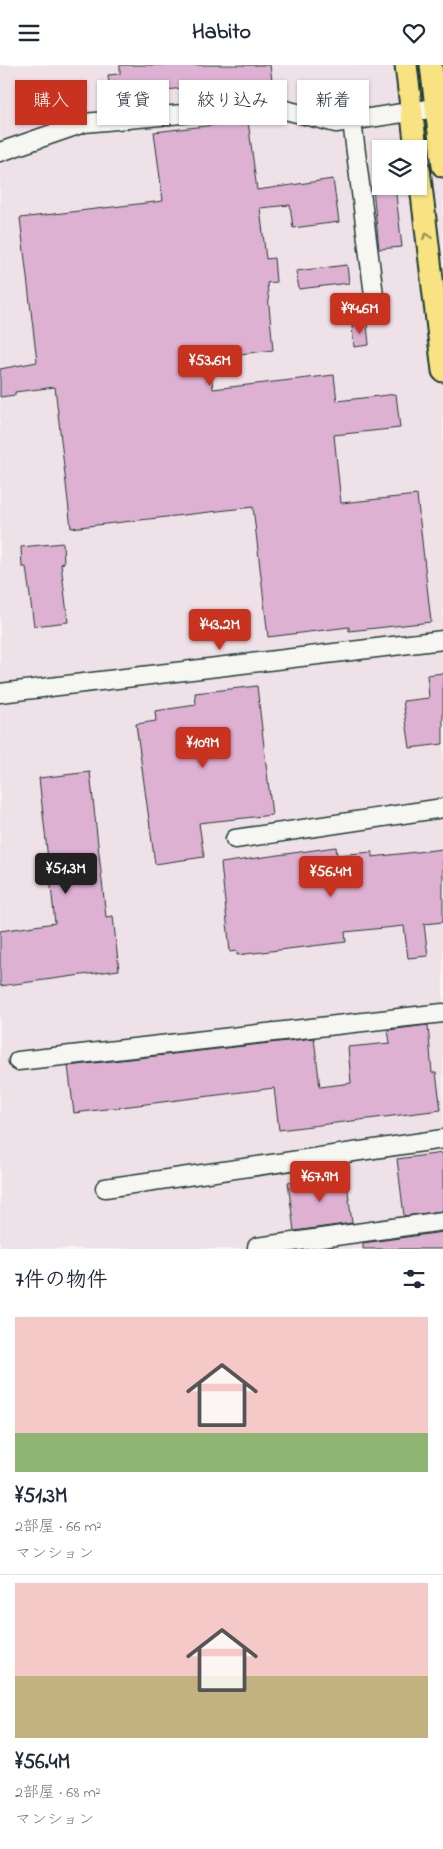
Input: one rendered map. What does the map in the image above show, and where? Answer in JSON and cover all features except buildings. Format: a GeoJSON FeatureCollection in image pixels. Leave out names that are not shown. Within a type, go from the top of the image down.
{"type":"FeatureCollection","features":[{"type":"Feature","properties":{"kind":"main road"},"geometry":{"type":"LineString","coordinates":[[406,65],[415,140]]}},
{"type":"Feature","properties":{"kind":"main road"},"geometry":{"type":"LineString","coordinates":[[431,65],[443,166]]}},
{"type":"Feature","properties":{"kind":"main road"},"geometry":{"type":"LineString","coordinates":[[422,195],[443,371]]}},
{"type":"Feature","properties":{"kind":"street"},"geometry":{"type":"LineString","coordinates":[[0,152],[84,123],[270,106],[297,113]]}},
{"type":"Feature","properties":{"kind":"street"},"geometry":{"type":"LineString","coordinates":[[369,118],[436,108]]}},
{"type":"Feature","properties":{"kind":"street"},"geometry":{"type":"LineString","coordinates":[[353,125],[375,303]]}},
{"type":"Feature","properties":{"kind":"street"},"geometry":{"type":"LineString","coordinates":[[0,693],[443,640]]}},
{"type":"Feature","properties":{"kind":"street"},"geometry":{"type":"LineString","coordinates":[[235,839],[443,808]]}},
{"type":"Feature","properties":{"kind":"street"},"geometry":{"type":"LineString","coordinates":[[18,1061],[443,1013]]}},
{"type":"Feature","properties":{"kind":"street"},"geometry":{"type":"LineString","coordinates":[[105,1188],[443,1139]]}},
{"type":"Feature","properties":{"kind":"street"},"geometry":{"type":"LineString","coordinates":[[257,1249],[257,1247],[443,1221]]}},
{"type":"Feature","properties":{"kind":"shaded area"},"geometry":{"type":"Polygon","coordinates":[[[0,65],[443,65],[443,1249],[0,1249],[0,65]]]}}]}
